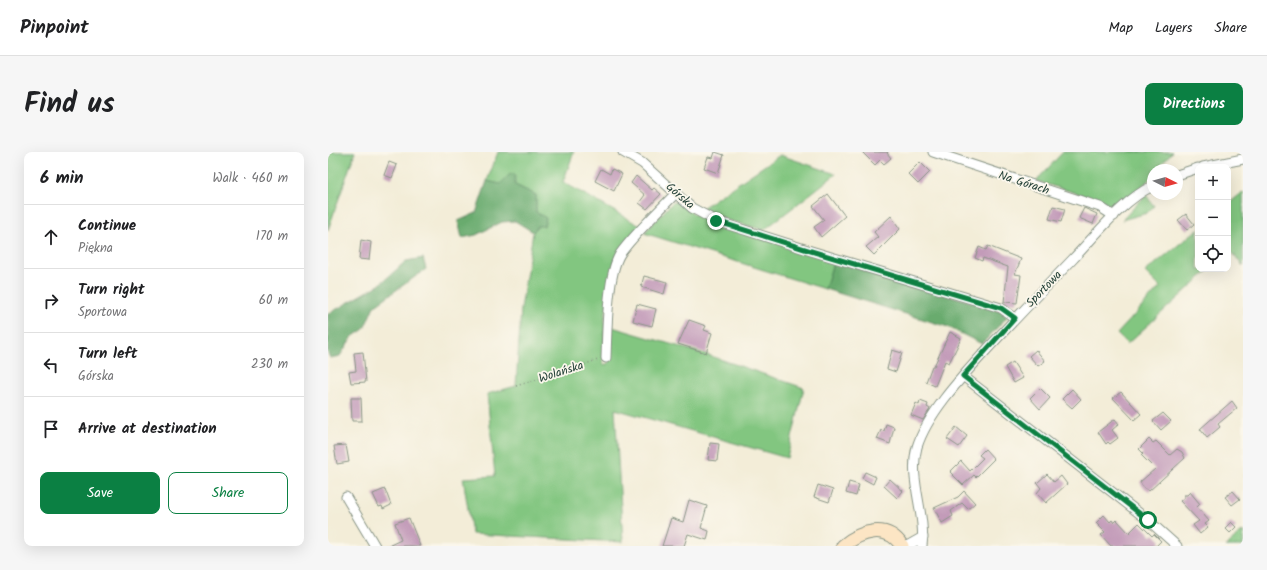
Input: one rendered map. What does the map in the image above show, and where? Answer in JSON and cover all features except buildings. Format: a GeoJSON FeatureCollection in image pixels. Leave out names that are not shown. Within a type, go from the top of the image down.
{"type":"FeatureCollection","features":[{"type":"Feature","properties":{"kind":"street","name":"Górska"},"geometry":{"type":"LineString","coordinates":[[623,152],[642,163],[692,208],[716,221],[1001,308],[1015,318]]}},
{"type":"Feature","properties":{"kind":"street","name":"Na Górach"},"geometry":{"type":"LineString","coordinates":[[933,152],[1100,207],[1114,216]]}},
{"type":"Feature","properties":{"kind":"street"},"geometry":{"type":"LineString","coordinates":[[1218,164],[1243,159]]}},
{"type":"Feature","properties":{"kind":"street"},"geometry":{"type":"LineString","coordinates":[[1183,173],[1195,169]]}},
{"type":"Feature","properties":{"kind":"street","name":"Sportowa"},"geometry":{"type":"LineString","coordinates":[[907,546],[922,542],[924,530],[914,465],[917,448],[928,425],[947,395],[1015,318],[1114,216],[1147,189]]}},
{"type":"Feature","properties":{"kind":"street"},"geometry":{"type":"LineString","coordinates":[[606,358],[612,287],[614,273],[620,255],[676,193]]}},
{"type":"Feature","properties":{"kind":"street"},"geometry":{"type":"LineString","coordinates":[[963,376],[1148,520],[1177,546]]}},
{"type":"Feature","properties":{"kind":"street"},"geometry":{"type":"LineString","coordinates":[[346,497],[375,546]]}},
{"type":"Feature","properties":{"kind":"street"},"geometry":{"type":"LineString","coordinates":[[843,546],[848,541],[867,533],[884,531],[898,539],[902,546]]}},
{"type":"Feature","properties":{"kind":"path","name":"Wolańska"},"geometry":{"type":"LineString","coordinates":[[516,386],[606,358]]}},
{"type":"Feature","properties":{"kind":"green space"},"geometry":{"type":"Polygon","coordinates":[[[328,152],[355,152],[328,230],[328,152]]]}},
{"type":"Feature","properties":{"kind":"green space"},"geometry":{"type":"Polygon","coordinates":[[[498,152],[574,152],[563,182],[642,227],[615,259],[605,317],[603,365],[609,363],[612,327],[708,355],[804,388],[787,458],[615,409],[623,542],[472,534],[463,478],[495,476],[487,394],[516,386],[521,309],[533,232],[538,226],[536,195],[515,185],[510,174],[500,184],[487,181],[498,152]]]}},
{"type":"Feature","properties":{"kind":"green space"},"geometry":{"type":"Polygon","coordinates":[[[1063,152],[1172,152],[1161,164],[1147,164],[1147,181],[1143,186],[1112,209],[1096,199],[1036,181],[1063,152]]]}},
{"type":"Feature","properties":{"kind":"green space"},"geometry":{"type":"Polygon","coordinates":[[[780,155],[836,174],[764,230],[727,220],[702,208],[780,155]]]}},
{"type":"Feature","properties":{"kind":"green space"},"geometry":{"type":"Polygon","coordinates":[[[510,174],[515,174],[515,185],[536,195],[536,212],[546,218],[544,226],[538,226],[533,232],[515,221],[502,222],[476,235],[462,238],[458,221],[476,213],[487,181],[500,184],[510,174]]]}},
{"type":"Feature","properties":{"kind":"green space"},"geometry":{"type":"Polygon","coordinates":[[[1243,192],[1243,266],[1231,251],[1231,202],[1243,192]]]}},
{"type":"Feature","properties":{"kind":"green space"},"geometry":{"type":"Polygon","coordinates":[[[1146,195],[1147,200],[1150,200],[1154,206],[1147,213],[1122,220],[1146,195]]]}},
{"type":"Feature","properties":{"kind":"green space"},"geometry":{"type":"Polygon","coordinates":[[[679,201],[694,214],[834,260],[825,289],[644,233],[672,203],[679,201]]]}},
{"type":"Feature","properties":{"kind":"green space"},"geometry":{"type":"Polygon","coordinates":[[[1195,231],[1195,272],[1207,272],[1127,344],[1117,334],[1160,287],[1145,272],[1195,231]]]}},
{"type":"Feature","properties":{"kind":"green space"},"geometry":{"type":"Polygon","coordinates":[[[423,258],[426,269],[374,306],[364,329],[352,337],[340,356],[330,358],[328,353],[328,314],[379,285],[406,261],[423,258]]]}},
{"type":"Feature","properties":{"kind":"green space"},"geometry":{"type":"Polygon","coordinates":[[[834,260],[1001,311],[1007,317],[982,344],[948,327],[825,289],[834,260]]]}},
{"type":"Feature","properties":{"kind":"green space"},"geometry":{"type":"Polygon","coordinates":[[[1243,531],[1243,546],[1226,546],[1243,531]]]}},
{"type":"Feature","properties":{"kind":"route"},"geometry":{"type":"LineString","coordinates":[[716,221],[1001,308],[1015,318],[963,376],[1137,513],[1148,520]]}}]}
